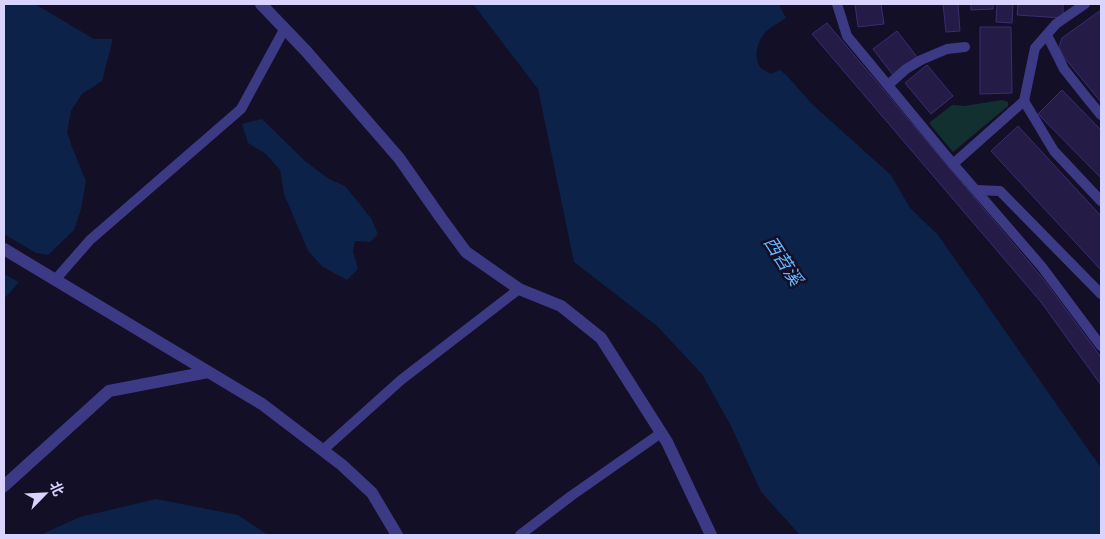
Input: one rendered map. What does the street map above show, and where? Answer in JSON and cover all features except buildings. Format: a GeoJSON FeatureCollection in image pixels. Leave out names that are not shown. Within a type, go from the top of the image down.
{"type":"FeatureCollection","features":[{"type":"Feature","properties":{"kind":"street"},"geometry":{"type":"LineString","coordinates":[[261,4],[306,50],[399,158],[466,252],[519,289],[561,306],[601,338],[667,442],[711,535]]}},
{"type":"Feature","properties":{"kind":"street"},"geometry":{"type":"LineString","coordinates":[[4,249],[262,404],[342,465],[372,493],[397,535]]}},
{"type":"Feature","properties":{"kind":"street"},"geometry":{"type":"LineString","coordinates":[[4,486],[109,392],[208,372]]}},
{"type":"Feature","properties":{"kind":"lane"},"geometry":{"type":"LineString","coordinates":[[837,4],[847,36],[1042,267],[1101,346]]}},
{"type":"Feature","properties":{"kind":"lane"},"geometry":{"type":"LineString","coordinates":[[954,164],[1024,101],[1036,48],[1056,24],[1085,4]]}},
{"type":"Feature","properties":{"kind":"lane"},"geometry":{"type":"LineString","coordinates":[[55,280],[90,240],[241,109],[285,28]]}},
{"type":"Feature","properties":{"kind":"lane"},"geometry":{"type":"LineString","coordinates":[[1047,35],[1064,69],[1101,115]]}},
{"type":"Feature","properties":{"kind":"lane"},"geometry":{"type":"LineString","coordinates":[[888,85],[906,69],[921,60],[947,49],[965,47]]}},
{"type":"Feature","properties":{"kind":"lane"},"geometry":{"type":"LineString","coordinates":[[1024,101],[1054,151],[1101,201]]}},
{"type":"Feature","properties":{"kind":"lane"},"geometry":{"type":"LineString","coordinates":[[976,190],[1000,191],[1101,294]]}},
{"type":"Feature","properties":{"kind":"lane"},"geometry":{"type":"LineString","coordinates":[[323,450],[402,380],[519,289]]}},
{"type":"Feature","properties":{"kind":"lane"},"geometry":{"type":"LineString","coordinates":[[520,535],[571,496],[661,433]]}},
{"type":"Feature","properties":{"kind":"green space"},"geometry":{"type":"Polygon","coordinates":[[[1002,100],[1008,102],[1008,106],[953,152],[929,123],[952,105],[964,106],[1002,100]]]}},
{"type":"Feature","properties":{"kind":"water"},"geometry":{"type":"Polygon","coordinates":[[[4,4],[35,4],[94,39],[113,39],[102,81],[82,94],[71,111],[67,132],[86,181],[81,209],[74,230],[48,255],[36,253],[4,234],[4,4]]]}},
{"type":"Feature","properties":{"kind":"water","name":"西苕溪"},"geometry":{"type":"Polygon","coordinates":[[[473,4],[779,4],[786,18],[769,29],[762,37],[758,46],[757,60],[762,69],[771,74],[780,70],[787,76],[813,105],[891,175],[910,208],[938,235],[1101,468],[1101,535],[800,535],[761,492],[732,428],[702,374],[657,326],[574,262],[538,89],[473,4]]]}},
{"type":"Feature","properties":{"kind":"water"},"geometry":{"type":"Polygon","coordinates":[[[262,119],[305,161],[329,179],[345,186],[371,218],[378,234],[370,242],[355,241],[353,251],[358,269],[347,280],[323,267],[308,251],[284,194],[280,170],[266,154],[248,143],[242,124],[262,119]]]}},
{"type":"Feature","properties":{"kind":"water"},"geometry":{"type":"Polygon","coordinates":[[[4,274],[19,282],[4,299],[4,274]]]}},
{"type":"Feature","properties":{"kind":"water"},"geometry":{"type":"Polygon","coordinates":[[[156,499],[238,515],[268,535],[40,535],[80,517],[156,499]]]}}]}
